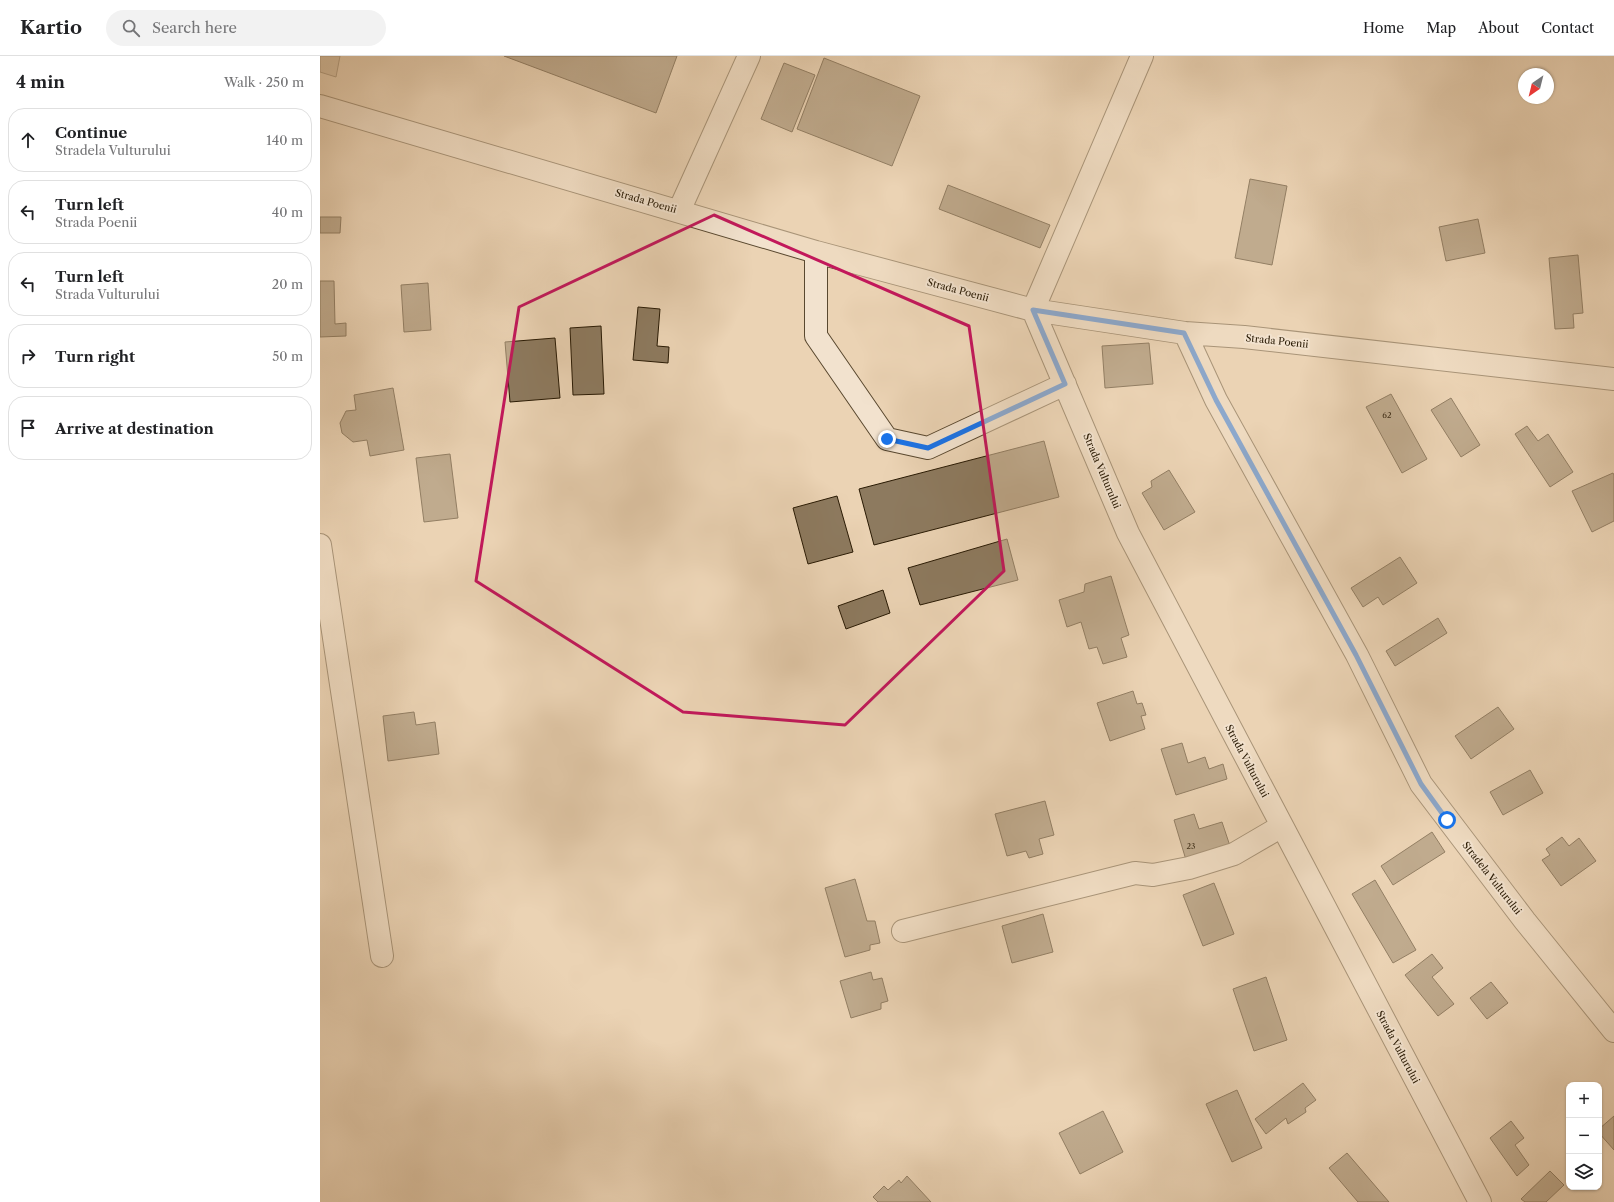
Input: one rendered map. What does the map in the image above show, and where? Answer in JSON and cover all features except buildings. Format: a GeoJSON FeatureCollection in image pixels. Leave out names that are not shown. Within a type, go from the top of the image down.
{"type":"FeatureCollection","features":[{"type":"Feature","properties":{"kind":"street"},"geometry":{"type":"LineString","coordinates":[[679,211],[749,56]]}},
{"type":"Feature","properties":{"kind":"street"},"geometry":{"type":"LineString","coordinates":[[1033,310],[1142,56]]}},
{"type":"Feature","properties":{"kind":"street","name":"Strada Poenii"},"geometry":{"type":"LineString","coordinates":[[320,106],[816,252],[1033,310],[1184,333],[1244,337],[1614,379]]}},
{"type":"Feature","properties":{"kind":"street"},"geometry":{"type":"LineString","coordinates":[[816,252],[816,336],[887,439],[928,448],[1065,384]]}},
{"type":"Feature","properties":{"kind":"street","name":"Strada Vulturului"},"geometry":{"type":"LineString","coordinates":[[1033,310],[1128,533],[1480,1202]]}},
{"type":"Feature","properties":{"kind":"street","name":"Stradela Vulturului"},"geometry":{"type":"LineString","coordinates":[[1184,333],[1216,400],[1356,655],[1421,784],[1525,921],[1614,1031]]}},
{"type":"Feature","properties":{"kind":"street"},"geometry":{"type":"LineString","coordinates":[[320,545],[382,956]]}},
{"type":"Feature","properties":{"kind":"street"},"geometry":{"type":"LineString","coordinates":[[903,931],[1135,873],[1153,875],[1189,868],[1234,854],[1282,826]]}},
{"type":"Feature","properties":{"kind":"highlighted area"},"geometry":{"type":"Polygon","coordinates":[[[714,215],[969,326],[1004,571],[845,725],[683,712],[476,581],[519,307],[714,215]]]}},
{"type":"Feature","properties":{"kind":"shaded area"},"geometry":{"type":"Polygon","coordinates":[[[320,56],[340,56],[336,77],[320,72],[320,56]]]}},
{"type":"Feature","properties":{"kind":"route"},"geometry":{"type":"LineString","coordinates":[[887,439],[928,448],[1065,384],[1033,310],[1184,333],[1216,400],[1356,655],[1421,784],[1447,820]]}}]}
